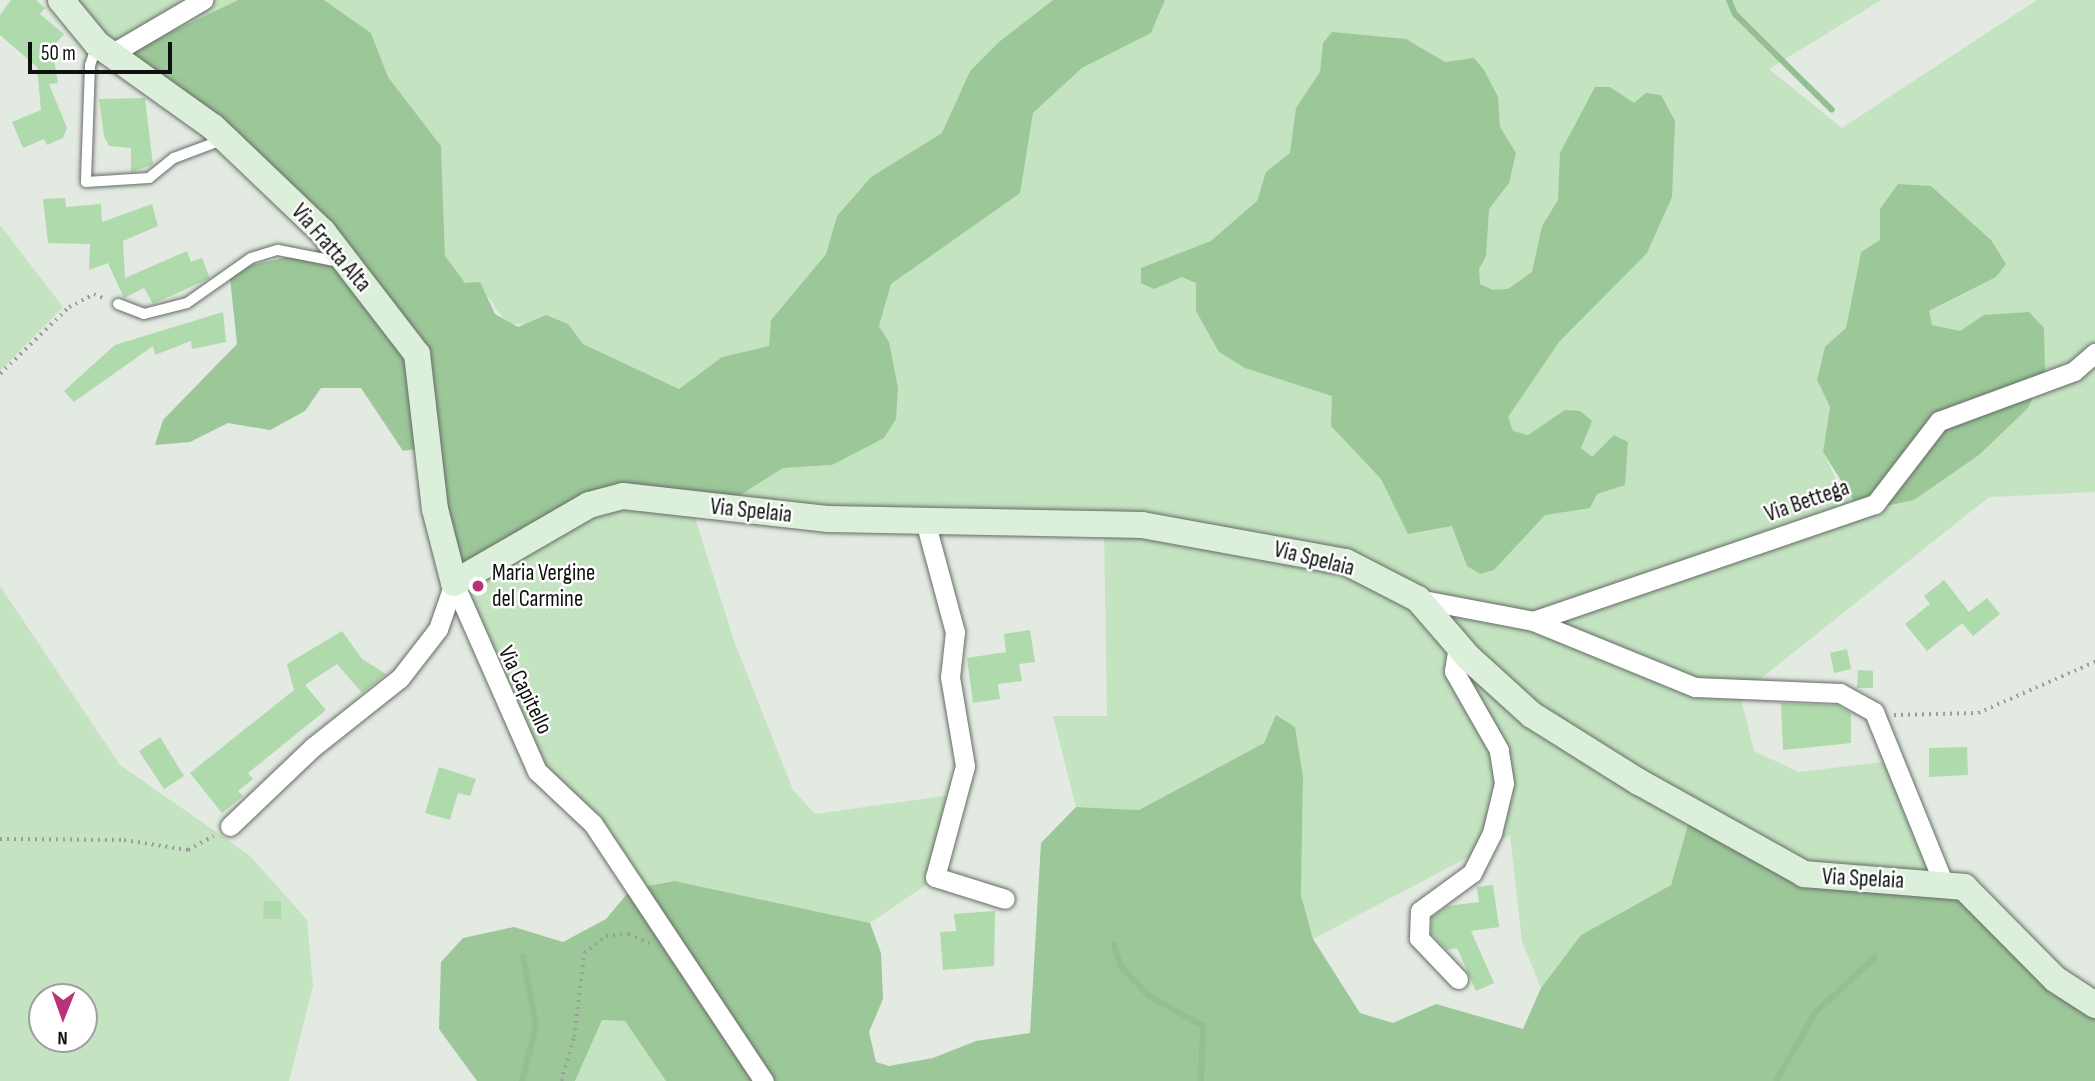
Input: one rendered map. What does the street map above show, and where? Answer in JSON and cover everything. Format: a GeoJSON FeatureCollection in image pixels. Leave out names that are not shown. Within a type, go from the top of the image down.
{"type":"FeatureCollection","features":[{"type":"Feature","properties":{"kind":"street","name":"Via Fratta Alta"},"geometry":{"type":"LineString","coordinates":[[61,0],[104,49],[225,138],[347,263],[417,354],[435,509],[454,583]]}},
{"type":"Feature","properties":{"kind":"street"},"geometry":{"type":"LineString","coordinates":[[104,49],[203,0]]}},
{"type":"Feature","properties":{"kind":"street","name":"Via Bettega"},"geometry":{"type":"LineString","coordinates":[[1533,621],[1875,504],[1939,421],[2074,371],[2095,353]]}},
{"type":"Feature","properties":{"kind":"street","name":"Via Spelaia"},"geometry":{"type":"LineString","coordinates":[[454,583],[589,505],[623,496],[829,519],[1142,525],[1346,562],[1418,599],[1458,646],[1554,730],[1780,863],[1829,881],[1943,882],[1964,887],[2055,979],[2095,1005]]}},
{"type":"Feature","properties":{"kind":"street"},"geometry":{"type":"LineString","coordinates":[[925,521],[955,632],[950,677],[965,766],[935,877],[1005,899]]}},
{"type":"Feature","properties":{"kind":"street"},"geometry":{"type":"LineString","coordinates":[[230,826],[313,747],[400,678],[438,629],[454,583]]}},
{"type":"Feature","properties":{"kind":"street","name":"Via Capitello"},"geometry":{"type":"LineString","coordinates":[[454,583],[537,771],[593,824],[764,1081]]}},
{"type":"Feature","properties":{"kind":"street","name":"Via Bettega"},"geometry":{"type":"LineString","coordinates":[[1418,599],[1533,621],[1695,687],[1803,688],[1840,693],[1874,712]]}},
{"type":"Feature","properties":{"kind":"street"},"geometry":{"type":"LineString","coordinates":[[1458,646],[1454,671],[1499,750],[1504,783],[1492,833],[1472,873],[1420,911],[1419,938],[1458,979]]}},
{"type":"Feature","properties":{"kind":"street"},"geometry":{"type":"LineString","coordinates":[[1874,712],[1943,882]]}},
{"type":"Feature","properties":{"kind":"lane"},"geometry":{"type":"LineString","coordinates":[[104,49],[90,65],[86,182],[149,178],[174,158],[225,138]]}},
{"type":"Feature","properties":{"kind":"lane"},"geometry":{"type":"LineString","coordinates":[[118,304],[144,314],[187,303],[251,258],[278,250],[347,263]]}},
{"type":"Feature","properties":{"kind":"path"},"geometry":{"type":"LineString","coordinates":[[0,374],[69,307],[94,293],[118,304]]}},
{"type":"Feature","properties":{"kind":"path"},"geometry":{"type":"LineString","coordinates":[[1874,712],[1978,713],[2095,662]]}},
{"type":"Feature","properties":{"kind":"path"},"geometry":{"type":"LineString","coordinates":[[0,839],[124,840],[188,850],[230,826]]}},
{"type":"Feature","properties":{"kind":"path"},"geometry":{"type":"LineString","coordinates":[[561,1081],[574,1037],[584,953],[606,936],[629,934],[654,946]]}},
{"type":"Feature","properties":{"kind":"green space"},"geometry":{"type":"Polygon","coordinates":[[[62,0],[238,0],[119,57],[62,0]]]}},
{"type":"Feature","properties":{"kind":"green space"},"geometry":{"type":"Polygon","coordinates":[[[238,0],[324,0],[371,33],[388,77],[441,146],[445,256],[465,283],[480,282],[495,314],[518,327],[546,315],[568,324],[583,344],[679,389],[722,357],[769,346],[771,320],[826,254],[837,216],[871,177],[942,133],[970,71],[999,42],[1053,0],[1165,0],[1151,33],[1082,68],[1033,113],[1020,193],[891,284],[879,326],[889,342],[898,388],[896,419],[884,438],[832,465],[783,468],[718,509],[605,502],[452,580],[428,447],[403,451],[361,388],[321,388],[305,411],[270,430],[228,423],[190,442],[155,445],[163,420],[237,344],[230,278],[247,266],[324,249],[119,57],[238,0]]]}},
{"type":"Feature","properties":{"kind":"green space"},"geometry":{"type":"Polygon","coordinates":[[[324,0],[1053,0],[970,71],[942,133],[871,177],[837,216],[826,254],[771,320],[769,346],[722,357],[679,389],[583,344],[568,324],[507,324],[489,298],[452,273],[445,256],[441,146],[388,77],[371,33],[324,0]]]}},
{"type":"Feature","properties":{"kind":"green space"},"geometry":{"type":"Polygon","coordinates":[[[1165,0],[1881,0],[1769,69],[1842,128],[2037,0],[2095,0],[2095,492],[1989,497],[1740,695],[1754,751],[1799,772],[1883,762],[1936,883],[1846,883],[1691,815],[1671,885],[1581,935],[1541,988],[1522,942],[1510,835],[1313,939],[1301,895],[1303,777],[1277,716],[1264,743],[1139,810],[1076,807],[1053,716],[1107,716],[1104,529],[718,509],[783,468],[832,465],[898,389],[889,342],[879,326],[891,283],[1019,193],[1033,113],[1082,68],[1151,33],[1165,0]],[[1931,186],[1880,209],[1880,240],[1861,252],[1846,328],[1825,348],[1817,380],[1830,407],[1823,452],[1839,485],[1870,512],[1914,500],[1979,455],[2035,399],[1978,325],[1960,331],[1932,325],[1928,312],[1996,277],[1961,213],[1931,186]]]}},
{"type":"Feature","properties":{"kind":"green space"},"geometry":{"type":"Polygon","coordinates":[[[1332,32],[1406,39],[1445,62],[1474,58],[1484,70],[1498,97],[1500,127],[1516,153],[1509,183],[1489,209],[1486,256],[1479,269],[1480,284],[1493,290],[1508,289],[1532,272],[1542,226],[1558,200],[1560,153],[1595,87],[1610,87],[1634,103],[1646,93],[1661,95],[1675,121],[1672,197],[1647,253],[1559,342],[1508,417],[1513,431],[1528,435],[1565,410],[1580,411],[1592,421],[1581,448],[1592,457],[1614,435],[1628,442],[1625,485],[1597,494],[1590,508],[1545,515],[1494,570],[1480,574],[1467,566],[1452,526],[1408,534],[1381,479],[1331,426],[1332,396],[1245,368],[1219,352],[1196,311],[1196,283],[1182,277],[1154,289],[1141,283],[1141,268],[1211,241],[1257,201],[1266,172],[1290,153],[1296,108],[1320,72],[1323,43],[1332,32]]]}},
{"type":"Feature","properties":{"kind":"green space"},"geometry":{"type":"Polygon","coordinates":[[[1898,184],[1931,186],[1991,240],[2006,264],[1996,277],[1929,311],[1932,325],[1960,331],[1984,315],[2029,312],[2044,328],[2045,374],[2028,408],[1979,455],[1914,500],[1861,512],[1823,452],[1830,407],[1817,380],[1825,347],[1846,328],[1861,252],[1880,240],[1880,209],[1898,184]]]}},
{"type":"Feature","properties":{"kind":"green space"},"geometry":{"type":"Polygon","coordinates":[[[0,225],[63,307],[0,371],[0,225]]]}},
{"type":"Feature","properties":{"kind":"green space"},"geometry":{"type":"Polygon","coordinates":[[[605,502],[690,502],[734,641],[793,790],[815,814],[958,794],[929,883],[870,923],[675,881],[631,889],[602,833],[540,774],[452,580],[605,502]]]}},
{"type":"Feature","properties":{"kind":"green space"},"geometry":{"type":"Polygon","coordinates":[[[0,586],[120,765],[249,855],[307,920],[313,986],[289,1081],[0,1081],[0,586]]]}},
{"type":"Feature","properties":{"kind":"green space"},"geometry":{"type":"Polygon","coordinates":[[[1276,715],[1295,727],[1303,777],[1301,895],[1313,939],[1360,1013],[1393,1023],[1436,1004],[1523,1029],[1541,988],[1581,935],[1671,885],[1691,814],[1786,869],[1936,883],[2095,1003],[2095,1081],[666,1081],[625,1021],[602,1020],[575,1081],[477,1081],[439,1029],[441,962],[463,938],[514,927],[563,942],[606,919],[631,889],[675,881],[870,923],[881,953],[883,999],[869,1032],[876,1062],[889,1066],[933,1058],[976,1041],[1030,1033],[1041,843],[1076,807],[1139,810],[1264,743],[1276,715]]]}},
{"type":"Feature","properties":{"kind":"green space"},"geometry":{"type":"Polygon","coordinates":[[[602,1020],[625,1021],[666,1081],[575,1081],[602,1020]]]}},
{"type":"Feature","properties":{"kind":"building"},"geometry":{"type":"Polygon","coordinates":[[[11,0],[36,0],[45,8],[40,14],[64,34],[52,48],[58,83],[49,84],[67,128],[63,138],[47,145],[44,139],[23,148],[12,122],[41,110],[37,67],[0,35],[0,15],[11,0]]]}},
{"type":"Feature","properties":{"kind":"building"},"geometry":{"type":"Polygon","coordinates":[[[145,98],[153,165],[131,172],[131,148],[109,146],[104,136],[99,99],[145,98]]]}},
{"type":"Feature","properties":{"kind":"building"},"geometry":{"type":"Polygon","coordinates":[[[65,198],[66,207],[101,204],[102,222],[152,204],[158,226],[123,241],[125,278],[187,251],[191,262],[202,258],[210,278],[153,304],[144,288],[124,298],[108,263],[89,270],[90,244],[48,243],[43,199],[65,198]]]}},
{"type":"Feature","properties":{"kind":"building"},"geometry":{"type":"Polygon","coordinates":[[[223,312],[226,342],[192,349],[191,341],[155,355],[153,346],[74,402],[64,391],[115,345],[223,312]]]}},
{"type":"Feature","properties":{"kind":"building"},"geometry":{"type":"Polygon","coordinates":[[[1944,580],[1969,612],[1987,598],[2000,614],[1973,636],[1962,623],[1927,651],[1905,624],[1930,604],[1924,596],[1944,580]]]}},
{"type":"Feature","properties":{"kind":"building"},"geometry":{"type":"Polygon","coordinates":[[[1030,630],[1035,662],[1019,664],[1022,681],[998,684],[1000,699],[973,703],[967,658],[1006,652],[1004,634],[1030,630]]]}},
{"type":"Feature","properties":{"kind":"building"},"geometry":{"type":"Polygon","coordinates":[[[342,631],[362,659],[386,674],[362,693],[337,664],[305,685],[326,710],[248,773],[253,779],[238,791],[243,796],[222,813],[190,773],[294,690],[287,664],[342,631]]]}},
{"type":"Feature","properties":{"kind":"building"},"geometry":{"type":"Polygon","coordinates":[[[1847,649],[1851,669],[1834,673],[1830,653],[1847,649]]]}},
{"type":"Feature","properties":{"kind":"building"},"geometry":{"type":"Polygon","coordinates":[[[1858,670],[1873,671],[1873,688],[1857,688],[1858,670]]]}},
{"type":"Feature","properties":{"kind":"building"},"geometry":{"type":"Polygon","coordinates":[[[1781,703],[1837,705],[1851,713],[1851,743],[1783,750],[1781,703]]]}},
{"type":"Feature","properties":{"kind":"building"},"geometry":{"type":"Polygon","coordinates":[[[160,737],[184,776],[164,789],[139,751],[160,737]]]}},
{"type":"Feature","properties":{"kind":"building"},"geometry":{"type":"Polygon","coordinates":[[[1967,747],[1968,775],[1929,777],[1929,748],[1967,747]]]}},
{"type":"Feature","properties":{"kind":"building"},"geometry":{"type":"Polygon","coordinates":[[[439,767],[476,779],[470,796],[458,793],[450,820],[425,813],[439,767]]]}},
{"type":"Feature","properties":{"kind":"building"},"geometry":{"type":"Polygon","coordinates":[[[1493,885],[1499,927],[1471,931],[1494,983],[1476,991],[1457,948],[1447,950],[1431,933],[1432,917],[1447,906],[1479,902],[1477,887],[1493,885]]]}},
{"type":"Feature","properties":{"kind":"building"},"geometry":{"type":"Polygon","coordinates":[[[264,901],[281,901],[281,919],[263,919],[264,901]]]}},
{"type":"Feature","properties":{"kind":"building"},"geometry":{"type":"Polygon","coordinates":[[[995,911],[994,966],[943,970],[940,932],[956,931],[954,914],[995,911]]]}},
{"type":"Feature","properties":{"kind":"waterway"},"geometry":{"type":"LineString","coordinates":[[1729,0],[1735,14],[1832,110]]}},
{"type":"Feature","properties":{"kind":"waterway"},"geometry":{"type":"LineString","coordinates":[[1114,945],[1120,965],[1149,996],[1203,1026],[1201,1081]]}},
{"type":"Feature","properties":{"kind":"waterway"},"geometry":{"type":"LineString","coordinates":[[522,1081],[536,1026],[523,956]]}},
{"type":"Feature","properties":{"kind":"waterway"},"geometry":{"type":"LineString","coordinates":[[1776,1081],[1815,1013],[1874,958]]}},
{"type":"Feature","properties":{"kind":"place","name":"Maria Vergine del Carmine"},"geometry":{"type":"Point","coordinates":[478,586]}}]}
